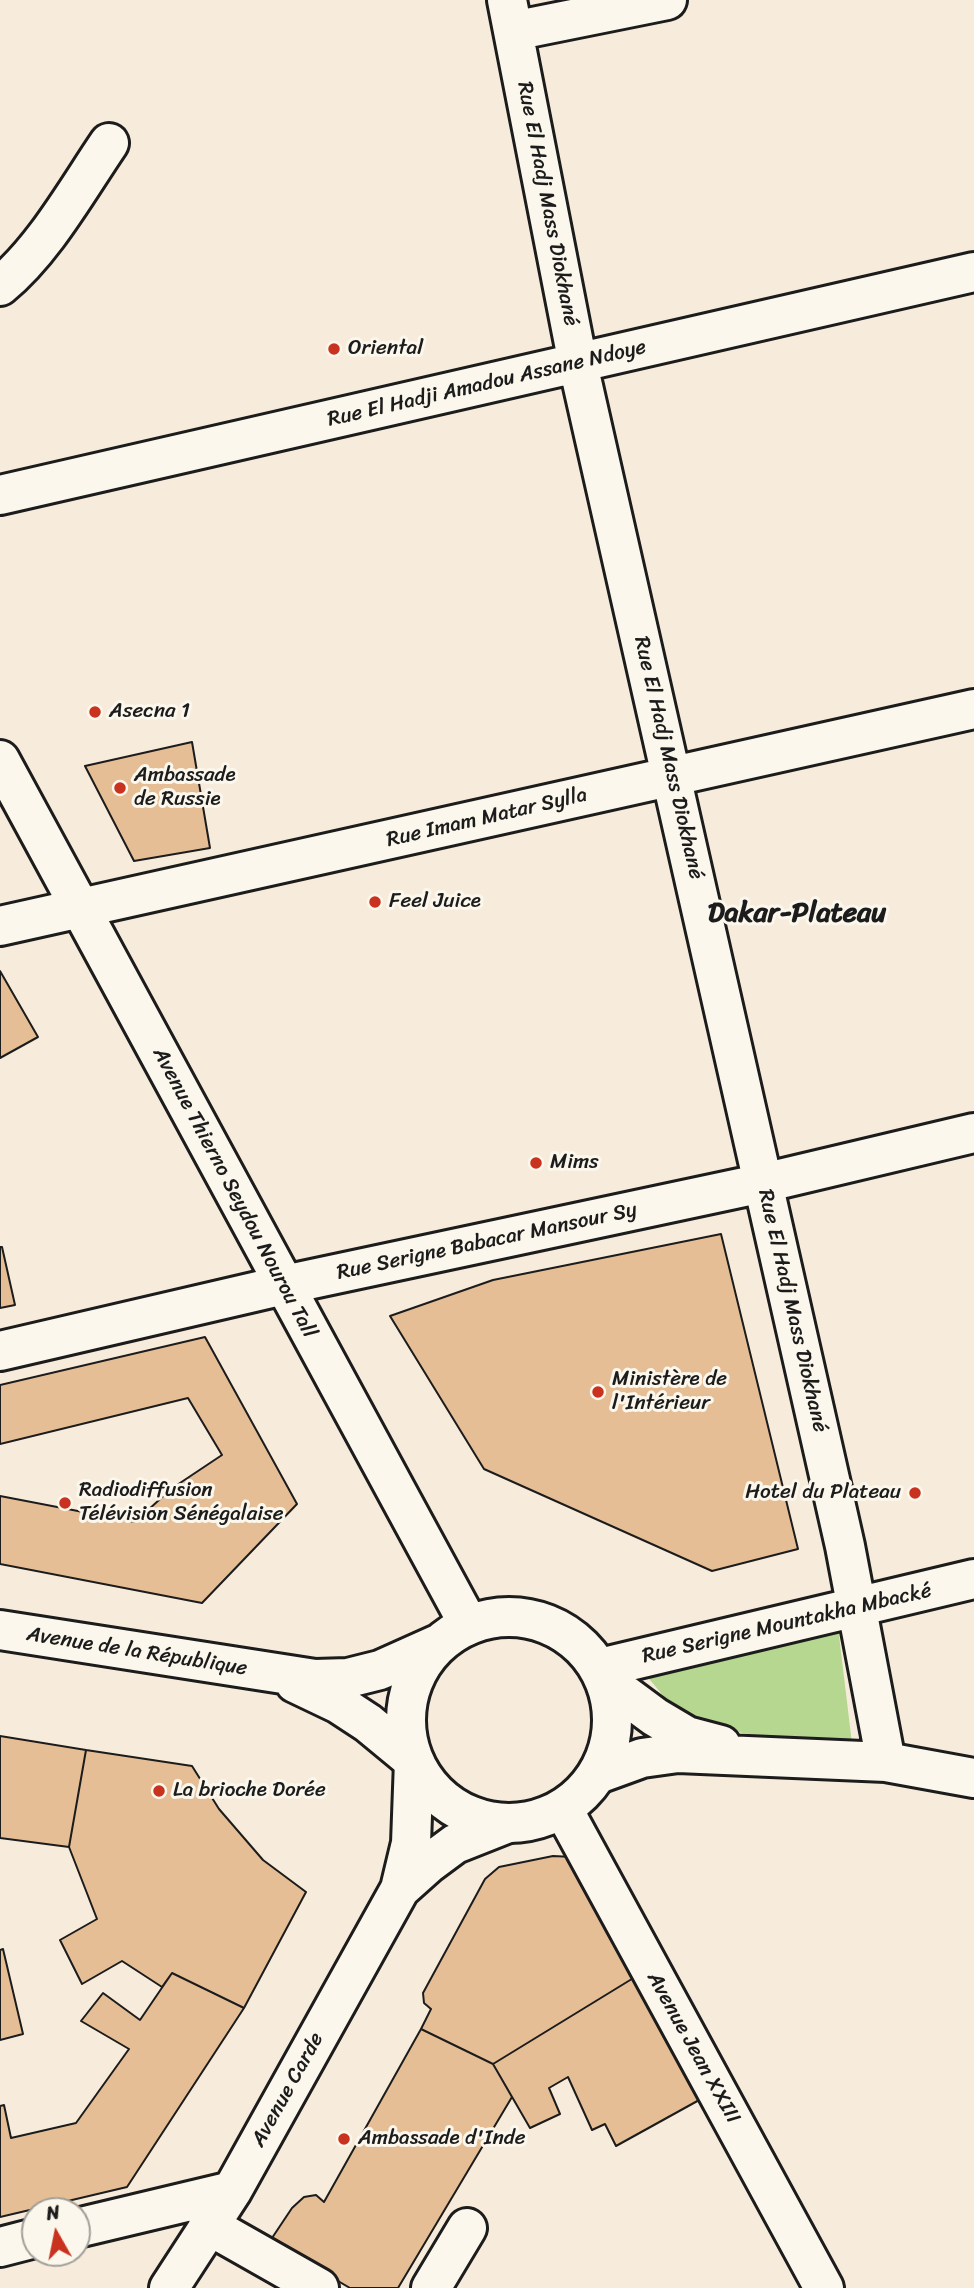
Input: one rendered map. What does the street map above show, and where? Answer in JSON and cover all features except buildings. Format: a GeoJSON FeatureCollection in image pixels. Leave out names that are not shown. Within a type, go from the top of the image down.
{"type":"FeatureCollection","features":[{"type":"Feature","properties":{"kind":"street"},"geometry":{"type":"LineString","coordinates":[[510,16],[667,0]]}},
{"type":"Feature","properties":{"kind":"street","name":"Rue El Hadj Mass Diokhané"},"geometry":{"type":"LineString","coordinates":[[510,16],[578,364],[857,1607],[886,1762]]}},
{"type":"Feature","properties":{"kind":"street"},"geometry":{"type":"LineString","coordinates":[[0,286],[12,276],[40,242],[109,143]]}},
{"type":"Feature","properties":{"kind":"street","name":"Rue El Hadji Amadou Assane Ndoye"},"geometry":{"type":"LineString","coordinates":[[0,495],[974,272]]}},
{"type":"Feature","properties":{"kind":"street","name":"Rue Imam Matar Sylla"},"geometry":{"type":"LineString","coordinates":[[0,926],[974,709]]}},
{"type":"Feature","properties":{"kind":"street","name":"Avenue Thierno Seydou Nourou Tall"},"geometry":{"type":"LineString","coordinates":[[0,760],[284,1285],[454,1634]]}},
{"type":"Feature","properties":{"kind":"street","name":"Rue Serigne Babacar Mansour Sy"},"geometry":{"type":"LineString","coordinates":[[0,1351],[284,1285],[763,1183],[974,1133]]}},
{"type":"Feature","properties":{"kind":"street","name":"Rue Serigne Mountakha Mbacké"},"geometry":{"type":"LineString","coordinates":[[602,1674],[974,1579]]}},
{"type":"Feature","properties":{"kind":"street"},"geometry":{"type":"LineString","coordinates":[[505,1617],[542,1622],[559,1629],[589,1653],[602,1674],[611,1699],[612,1737],[607,1756],[598,1774],[577,1799],[563,1809],[527,1822],[488,1821],[469,1816],[452,1807],[430,1787],[414,1761],[405,1725],[408,1698],[417,1672],[454,1634],[486,1619],[505,1617]]}},
{"type":"Feature","properties":{"kind":"street","name":"Avenue de la République"},"geometry":{"type":"LineString","coordinates":[[0,1630],[314,1679],[348,1678],[380,1670],[454,1634]]}},
{"type":"Feature","properties":{"kind":"street","name":"Avenue de la République"},"geometry":{"type":"LineString","coordinates":[[274,1673],[339,1704],[368,1723],[414,1761]]}},
{"type":"Feature","properties":{"kind":"street"},"geometry":{"type":"LineString","coordinates":[[602,1674],[655,1717],[687,1736],[760,1755]]}},
{"type":"Feature","properties":{"kind":"street"},"geometry":{"type":"LineString","coordinates":[[598,1774],[642,1758],[678,1753],[886,1762],[974,1778]]}},
{"type":"Feature","properties":{"kind":"street","name":"Avenue Carde"},"geometry":{"type":"LineString","coordinates":[[169,2288],[232,2191],[400,1889],[411,1843],[414,1761]]}},
{"type":"Feature","properties":{"kind":"street","name":"Avenue Jean XXIII"},"geometry":{"type":"LineString","coordinates":[[563,1809],[824,2288]]}},
{"type":"Feature","properties":{"kind":"street","name":"Avenue Carde"},"geometry":{"type":"LineString","coordinates":[[400,1889],[455,1844],[508,1823]]}},
{"type":"Feature","properties":{"kind":"street"},"geometry":{"type":"LineString","coordinates":[[91,2225],[232,2191]]}},
{"type":"Feature","properties":{"kind":"street"},"geometry":{"type":"LineString","coordinates":[[208,2225],[319,2288]]}},
{"type":"Feature","properties":{"kind":"street"},"geometry":{"type":"LineString","coordinates":[[431,2288],[467,2228]]}},
{"type":"Feature","properties":{"kind":"street"},"geometry":{"type":"LineString","coordinates":[[0,2247],[21,2242]]}},
{"type":"Feature","properties":{"kind":"green space"},"geometry":{"type":"Polygon","coordinates":[[[838,1627],[853,1752],[720,1729],[674,1709],[646,1675],[838,1627]]]}},
{"type":"Feature","properties":{"kind":"place","name":"Oriental"},"geometry":{"type":"Point","coordinates":[334,349]}},
{"type":"Feature","properties":{"kind":"place","name":"Asecna 1"},"geometry":{"type":"Point","coordinates":[95,712]}},
{"type":"Feature","properties":{"kind":"place","name":"Ambassade de Russie"},"geometry":{"type":"Point","coordinates":[120,788]}},
{"type":"Feature","properties":{"kind":"place","name":"Feel Juice"},"geometry":{"type":"Point","coordinates":[375,902]}},
{"type":"Feature","properties":{"kind":"place","name":"Mims"},"geometry":{"type":"Point","coordinates":[536,1163]}},
{"type":"Feature","properties":{"kind":"place","name":"Ministère de l'Intérieur"},"geometry":{"type":"Point","coordinates":[598,1392]}},
{"type":"Feature","properties":{"kind":"place","name":"Hotel du Plateau"},"geometry":{"type":"Point","coordinates":[915,1493]}},
{"type":"Feature","properties":{"kind":"place","name":"Radiodiffusion Télévision Sénégalaise"},"geometry":{"type":"Point","coordinates":[65,1503]}},
{"type":"Feature","properties":{"kind":"place","name":"La brioche Dorée"},"geometry":{"type":"Point","coordinates":[159,1791]}},
{"type":"Feature","properties":{"kind":"place","name":"Ambassade d'Inde"},"geometry":{"type":"Point","coordinates":[344,2139]}},
{"type":"Feature","properties":{"kind":"district","name":"Dakar-Plateau"},"geometry":{"type":"Point","coordinates":[797,914]}}]}
